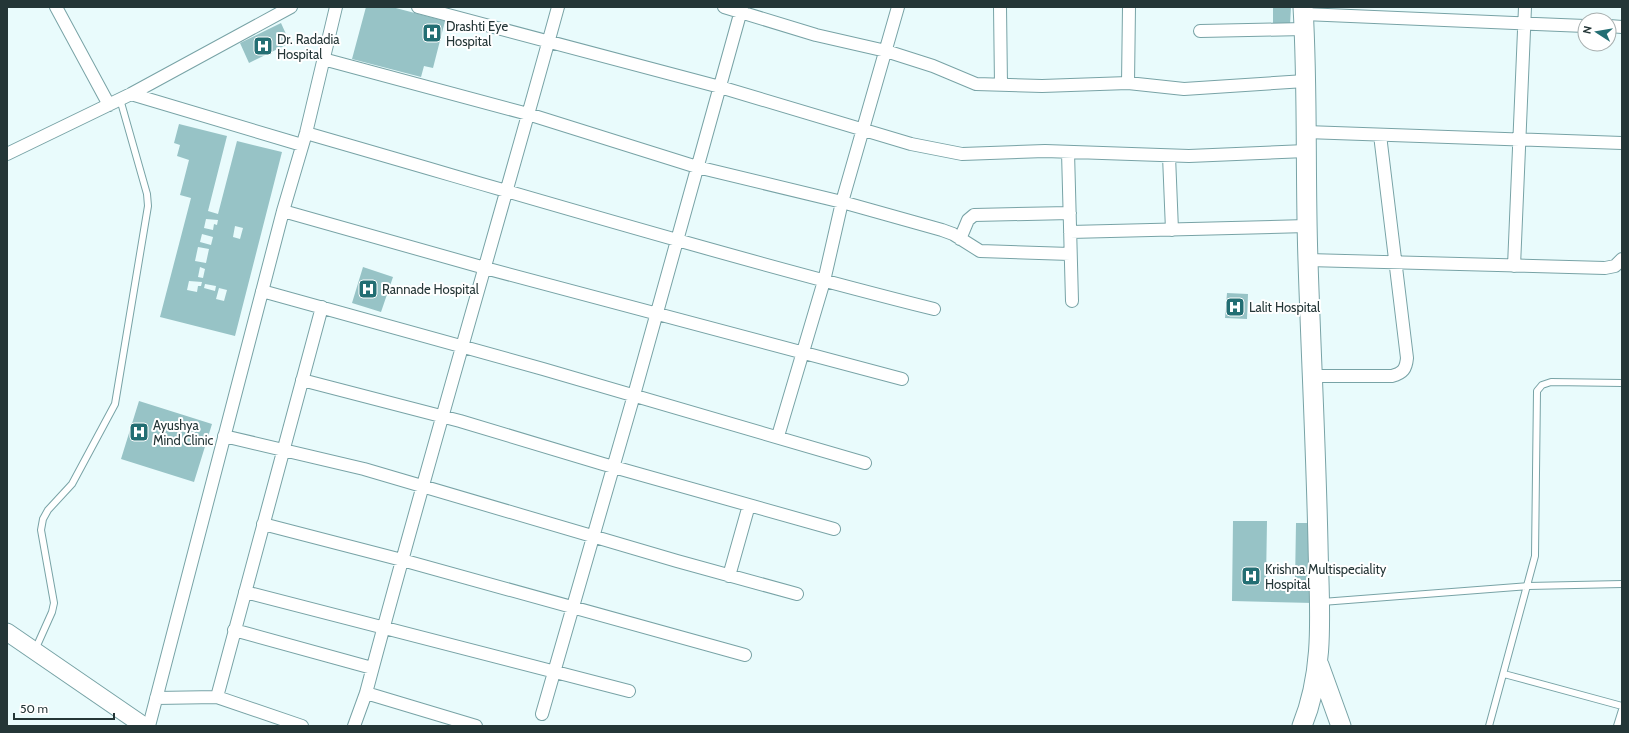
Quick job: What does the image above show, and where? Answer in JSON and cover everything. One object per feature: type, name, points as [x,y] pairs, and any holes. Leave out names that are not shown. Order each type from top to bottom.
[{"type":"main road","points":[[1302,726],[1311,704],[1319,664],[1319,602],[1313,376],[1307,226],[1304,16]]},
{"type":"main road","points":[[7,632],[144,726]]},
{"type":"main road","points":[[1319,664],[1341,726]]},
{"type":"street","points":[[56,7],[120,99],[302,145]]},
{"type":"street","points":[[7,154],[120,99],[291,7]]},
{"type":"street","points":[[149,726],[283,211],[306,133],[336,7]]},
{"type":"street","points":[[418,7],[548,43],[720,87],[863,128],[911,144],[962,154],[1068,152],[1169,156],[1306,151]]},
{"type":"street","points":[[354,726],[366,693],[382,628],[463,347],[558,7]]},
{"type":"street","points":[[724,7],[742,9],[816,35],[886,51],[933,66],[976,84],[1042,86],[1128,83],[1184,89],[1305,81]]},
{"type":"street","points":[[778,436],[824,282],[842,202],[898,7]]},
{"type":"street","points":[[1000,7],[1001,85]]},
{"type":"street","points":[[1128,83],[1129,7]]},
{"type":"street","points":[[1514,266],[1525,7]]},
{"type":"street","points":[[542,714],[594,537],[742,9]]},
{"type":"street","points":[[1200,31],[1304,16],[1419,13],[1525,24],[1577,26]]},
{"type":"street","points":[[323,59],[528,114],[697,167],[842,202],[942,230],[953,234],[980,251],[988,253],[1070,254]]},
{"type":"street","points":[[1306,132],[1622,143]]},
{"type":"street","points":[[306,133],[824,282],[934,309]]},
{"type":"street","points":[[1313,376],[1392,376],[1400,374],[1406,367],[1407,358],[1394,262],[1380,135]]},
{"type":"street","points":[[1068,152],[1072,301]]},
{"type":"street","points":[[1169,156],[1172,230]]},
{"type":"street","points":[[283,211],[485,268],[902,379]]},
{"type":"street","points":[[960,239],[968,220],[974,215],[1070,213]]},
{"type":"street","points":[[1070,232],[1307,226]]},
{"type":"street","points":[[1308,260],[1605,268],[1615,266],[1622,259]]},
{"type":"street","points":[[262,291],[778,436],[865,463]]},
{"type":"street","points":[[217,697],[322,307]]},
{"type":"street","points":[[302,380],[442,416],[613,467],[834,529]]},
{"type":"street","points":[[224,436],[364,470],[422,486],[729,576],[796,594]]},
{"type":"street","points":[[729,576],[749,505]]},
{"type":"street","points":[[263,524],[402,560],[745,655]]},
{"type":"street","points":[[245,592],[629,692]]},
{"type":"street","points":[[234,630],[372,668]]},
{"type":"street","points":[[366,693],[476,726]]},
{"type":"street","points":[[156,698],[217,697],[302,726]]},
{"type":"lane","points":[[35,651],[52,612],[54,603],[41,530],[43,519],[48,510],[72,484],[115,404],[146,214],[147,194],[120,99]]},
{"type":"lane","points":[[1489,726],[1535,556],[1537,391],[1542,385],[1551,382],[1622,383]]},
{"type":"lane","points":[[1319,602],[1528,586],[1622,584]]},
{"type":"lane","points":[[1504,674],[1622,706]]},
{"type":"lane","points":[[1617,726],[1622,710]]},
{"type":"building","points":[[366,7],[392,7],[445,21],[433,68],[424,66],[421,77],[352,59]]},
{"type":"building","points":[[1273,7],[1291,7],[1290,25],[1273,25]]},
{"type":"building","points":[[281,23],[290,43],[249,63],[240,43]]},
{"type":"building","points":[[179,124],[227,136],[208,211],[218,214],[237,141],[282,152],[235,336],[160,317],[191,198],[180,195],[189,160],[177,156],[180,145],[174,143]],"holes":[[[206,219],[218,220],[217,225],[214,224],[213,230],[204,228]],[[235,226],[243,228],[240,239],[233,237]],[[202,234],[213,237],[211,245],[200,242]],[[198,247],[209,249],[206,263],[195,261]],[[200,267],[205,269],[203,278],[198,277]],[[189,281],[202,282],[201,286],[198,286],[197,292],[187,290]],[[205,284],[216,286],[215,291],[204,288]],[[219,288],[227,290],[224,301],[216,299]]]},
{"type":"building","points":[[363,267],[393,277],[381,312],[352,303]]},
{"type":"building","points":[[1227,293],[1248,294],[1247,319],[1225,318]]},
{"type":"building","points":[[139,401],[212,424],[194,482],[121,459]]},
{"type":"building","points":[[1233,521],[1267,521],[1266,582],[1295,582],[1296,523],[1310,523],[1309,586],[1313,587],[1313,603],[1232,601]]},
{"type":"place","name":"Drashti Eye Hospital","points":[[432,33]]},
{"type":"place","name":"Dr. Radadia Hospital","points":[[263,46]]},
{"type":"place","name":"Rannade Hospital","points":[[368,289]]},
{"type":"place","name":"Lalit Hospital","points":[[1235,307]]},
{"type":"place","name":"Ayushya Mind Clinic","points":[[139,432]]},
{"type":"place","name":"Krishna Multispeciality Hospital","points":[[1251,576]]}]
